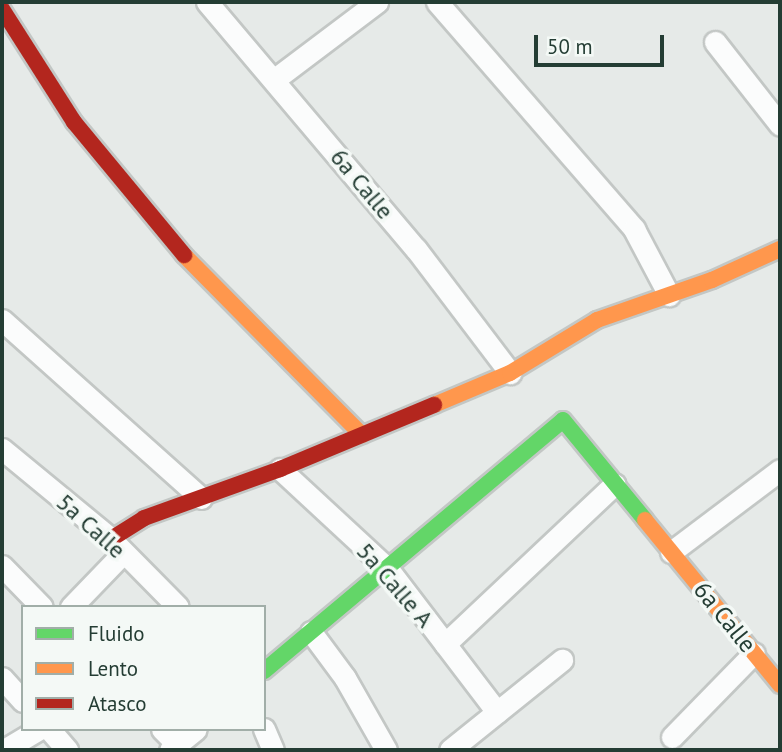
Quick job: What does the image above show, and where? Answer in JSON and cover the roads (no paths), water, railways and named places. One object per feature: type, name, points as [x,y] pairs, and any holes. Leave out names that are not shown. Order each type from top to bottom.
[{"type":"street","name":"6a Calle","points":[[207,2],[275,79],[416,249],[510,373]]},
{"type":"street","points":[[275,79],[377,2]]},
{"type":"street","points":[[437,2],[634,229],[669,296]]},
{"type":"street","points":[[2,9],[74,122],[146,213],[213,287],[362,435]]},
{"type":"street","points":[[715,43],[780,125]]},
{"type":"street","points":[[72,605],[116,547],[144,518],[280,469],[510,373],[597,320],[669,296],[780,249]]},
{"type":"street","points":[[2,320],[201,498]]},
{"type":"street","name":"6a Calle","points":[[387,569],[563,420],[780,685]]},
{"type":"street","name":"5a Calle","points":[[2,449],[116,547],[176,605]]},
{"type":"street","name":"5a Calle A","points":[[280,469],[387,569],[497,712]]},
{"type":"street","points":[[671,552],[780,470]]},
{"type":"street","points":[[445,644],[615,484]]},
{"type":"street","points":[[2,566],[40,605]]},
{"type":"street","points":[[266,669],[387,569]]},
{"type":"street","points":[[311,632],[345,678],[386,750]]},
{"type":"street","points":[[672,737],[754,653]]},
{"type":"street","points":[[450,750],[562,660]]},
{"type":"street","points":[[2,678],[21,699]]},
{"type":"street","points":[[4,750],[36,731]]},
{"type":"street","points":[[51,731],[67,750]]},
{"type":"street","points":[[163,731],[174,748],[194,731]]},
{"type":"street","points":[[265,731],[273,750]]}]
